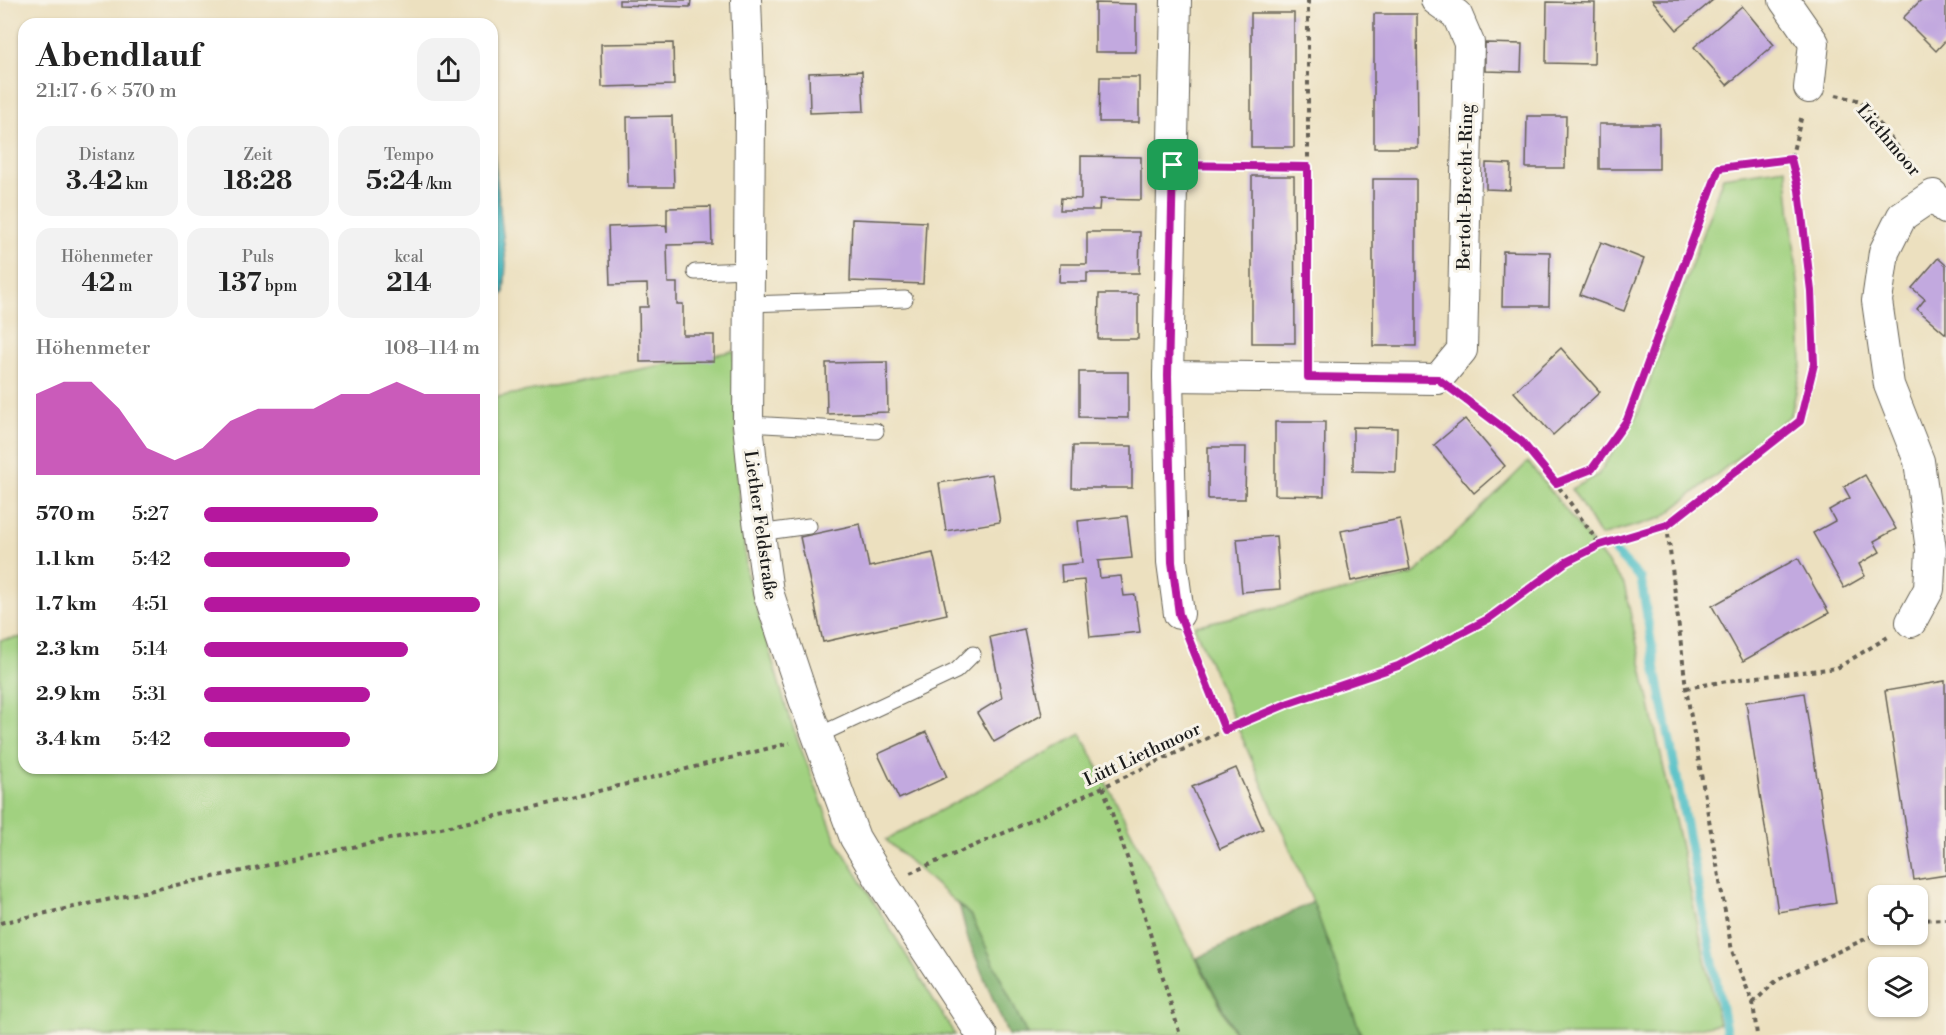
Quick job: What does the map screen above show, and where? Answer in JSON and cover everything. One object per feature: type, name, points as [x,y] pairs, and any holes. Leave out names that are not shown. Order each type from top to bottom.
[{"type":"street","name":"Liether Feldstraße","points":[[746,0],[750,109],[748,424],[759,532],[768,592],[817,736],[855,838],[982,1035]]},
{"type":"street","points":[[1176,0],[1168,376],[1172,562],[1179,614]]},
{"type":"street","name":"Bertolt-Brecht-Ring","points":[[1436,0],[1457,15],[1469,43],[1462,350],[1438,379]]},
{"type":"street","points":[[1784,0],[1814,43],[1809,88]]},
{"type":"street","points":[[1911,622],[1929,589],[1931,550],[1919,461],[1889,386],[1877,301],[1884,252],[1902,216],[1940,202]]},
{"type":"street","points":[[1168,376],[1438,379]]},
{"type":"lane","points":[[695,272],[749,270]]},
{"type":"lane","points":[[749,304],[905,299]]},
{"type":"lane","points":[[748,424],[876,431]]},
{"type":"lane","points":[[759,532],[809,526]]},
{"type":"lane","points":[[817,736],[956,671],[973,654]]},
{"type":"path","points":[[1308,0],[1308,377]]},
{"type":"path","points":[[1556,483],[1592,469],[1627,420],[1719,168],[1791,159],[1809,88]]},
{"type":"path","name":"Liethmoor","points":[[1809,88],[1861,101],[1940,202]]},
{"type":"path","name":"Lütt Liethmoor","points":[[881,881],[924,867],[1289,703],[1398,666],[1488,619],[1566,562],[1600,545],[1667,525],[1800,421],[1814,364],[1812,301],[1799,190],[1791,159]]},
{"type":"path","points":[[1173,165],[1308,167]]},
{"type":"path","points":[[1438,379],[1522,442],[1556,483],[1600,545]]},
{"type":"path","points":[[1667,525],[1686,688],[1732,951],[1753,1003],[1757,1035]]},
{"type":"path","points":[[1179,614],[1225,730]]},
{"type":"path","points":[[1686,688],[1740,679],[1837,668],[1911,622]]},
{"type":"path","points":[[0,923],[515,812],[817,736]]},
{"type":"path","points":[[1103,787],[1131,869],[1180,1035]]},
{"type":"path","points":[[1928,920],[1946,919]]},
{"type":"path","points":[[1753,1003],[1777,980],[1868,938]]},
{"type":"green space","points":[[1786,168],[1799,293],[1802,363],[1791,415],[1662,518],[1600,536],[1572,489],[1598,475],[1638,413],[1723,177]]},
{"type":"green space","points":[[734,351],[737,472],[747,575],[789,717],[836,840],[955,1035],[0,1035],[0,640],[18,638],[18,774],[498,774],[498,397]]},
{"type":"green space","points":[[1528,462],[1624,584],[1719,1024],[1658,1035],[1361,1035],[1313,902],[1194,626],[1413,575]]},
{"type":"green space","points":[[1081,734],[1235,1035],[1027,1035],[972,917],[886,840]]},
{"type":"green space","points":[[1313,902],[1361,1035],[1236,1035],[1197,958]]},
{"type":"green space","points":[[959,904],[972,917],[1027,1035],[1008,1035],[968,939]]},
{"type":"water","points":[[498,192],[506,263],[504,293],[498,298]]},
{"type":"building","points":[[619,0],[691,0],[690,7],[619,5]]},
{"type":"building","points":[[1652,0],[1713,0],[1677,30]]},
{"type":"building","points":[[1921,0],[1946,0],[1946,40],[1936,51],[1903,18]]},
{"type":"building","points":[[1547,2],[1595,3],[1594,64],[1546,63]]},
{"type":"building","points":[[1095,3],[1136,4],[1136,52],[1095,52]]},
{"type":"building","points":[[1742,6],[1774,45],[1727,85],[1694,47]]},
{"type":"building","points":[[1251,13],[1294,13],[1294,147],[1251,147]]},
{"type":"building","points":[[1374,14],[1417,14],[1418,148],[1374,148]]},
{"type":"building","points":[[673,43],[674,85],[602,87],[601,44]]},
{"type":"building","points":[[1485,43],[1522,44],[1521,72],[1485,71]]},
{"type":"building","points":[[862,71],[864,111],[810,113],[809,73]]},
{"type":"building","points":[[1100,77],[1139,77],[1139,122],[1099,122]]},
{"type":"building","points":[[672,116],[674,187],[628,187],[627,117]]},
{"type":"building","points":[[1527,116],[1566,116],[1565,168],[1526,168]]},
{"type":"building","points":[[1599,124],[1659,124],[1659,169],[1599,169]]},
{"type":"building","points":[[1081,156],[1141,157],[1141,200],[1100,199],[1099,210],[1060,210],[1061,198],[1081,199]]},
{"type":"building","points":[[1486,163],[1511,164],[1510,190],[1486,189]]},
{"type":"building","points":[[1252,176],[1294,176],[1295,343],[1252,343]]},
{"type":"building","points":[[1373,179],[1416,179],[1416,346],[1373,346]]},
{"type":"building","points":[[711,207],[712,244],[667,245],[668,283],[677,283],[677,304],[683,304],[683,335],[714,335],[714,361],[640,362],[639,307],[648,307],[647,284],[610,285],[608,227],[666,225],[667,233],[667,208]]},
{"type":"building","points":[[852,219],[926,222],[923,284],[850,281]]},
{"type":"building","points":[[1087,232],[1140,232],[1139,273],[1087,273],[1087,282],[1059,282],[1060,264],[1087,264]]},
{"type":"building","points":[[1601,242],[1644,259],[1624,311],[1580,295]]},
{"type":"building","points":[[1503,251],[1550,252],[1549,306],[1502,306]]},
{"type":"building","points":[[1938,258],[1946,265],[1946,334],[1917,309],[1925,299],[1912,288]]},
{"type":"building","points":[[1099,294],[1138,294],[1138,339],[1098,339]]},
{"type":"building","points":[[1561,348],[1600,392],[1553,435],[1514,392]]},
{"type":"building","points":[[887,362],[888,412],[827,414],[826,363]]},
{"type":"building","points":[[1079,372],[1128,372],[1128,418],[1079,417]]},
{"type":"building","points":[[1465,419],[1505,466],[1474,493],[1434,445]]},
{"type":"building","points":[[1275,422],[1325,422],[1324,496],[1275,495]]},
{"type":"building","points":[[1353,427],[1397,428],[1396,472],[1353,471]]},
{"type":"building","points":[[1073,446],[1132,446],[1132,488],[1072,488]]},
{"type":"building","points":[[1208,447],[1246,447],[1245,499],[1208,499]]},
{"type":"building","points":[[992,474],[1000,522],[946,531],[939,483]]},
{"type":"building","points":[[1865,475],[1896,529],[1874,541],[1880,552],[1859,564],[1865,576],[1844,588],[1813,533],[1835,521],[1829,510],[1850,498],[1844,487]]},
{"type":"building","points":[[1127,516],[1132,558],[1098,561],[1100,578],[1121,576],[1124,596],[1135,595],[1140,632],[1090,637],[1084,580],[1062,582],[1061,565],[1082,563],[1078,521]]},
{"type":"building","points":[[1400,519],[1410,569],[1351,581],[1341,531]]},
{"type":"building","points":[[860,524],[869,567],[933,553],[947,614],[823,642],[800,537]]},
{"type":"building","points":[[1276,536],[1280,589],[1242,592],[1237,539]]},
{"type":"building","points":[[1798,558],[1829,613],[1743,661],[1712,606]]},
{"type":"building","points":[[1024,629],[1042,715],[994,742],[977,713],[1002,698],[990,637]]},
{"type":"building","points":[[1945,681],[1946,875],[1914,880],[1885,691]]},
{"type":"building","points":[[1804,693],[1836,903],[1778,912],[1746,702]]},
{"type":"building","points":[[926,732],[947,777],[899,799],[878,754]]},
{"type":"building","points":[[1236,768],[1263,829],[1220,849],[1192,787]]},
{"type":"waterway","points":[[1615,552],[1641,579],[1655,665],[1727,1035]]},
{"type":"route","points":[[1791,159],[1799,190],[1811,291],[1814,364],[1800,421],[1667,525],[1600,545],[1566,562],[1488,619],[1398,666],[1289,703],[1225,730],[1179,614],[1172,562],[1168,376],[1173,165],[1308,167],[1308,377],[1438,379],[1522,442],[1556,483],[1592,469],[1627,420],[1719,168],[1791,159]]}]
